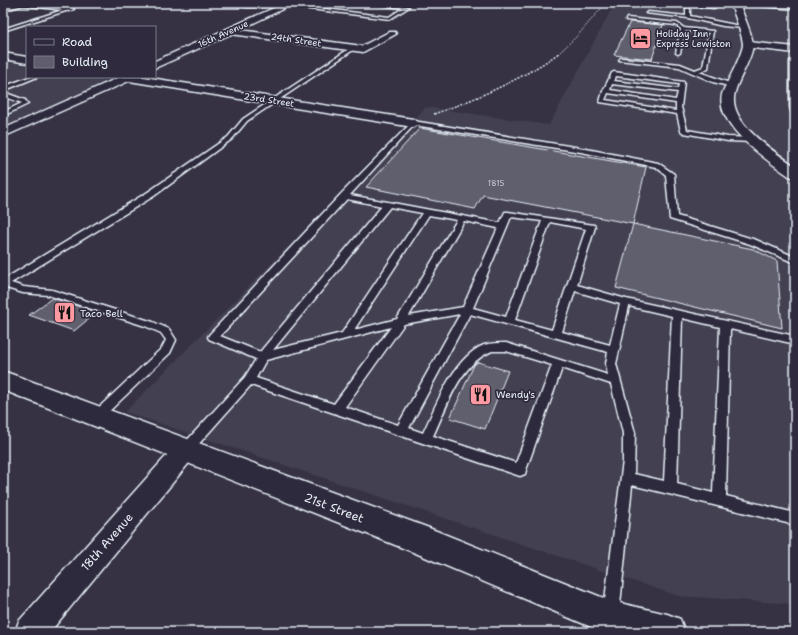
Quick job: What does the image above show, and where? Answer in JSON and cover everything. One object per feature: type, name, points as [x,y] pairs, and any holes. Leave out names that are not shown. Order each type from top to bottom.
[{"type":"street","points":[[3,9],[22,3],[70,9]]},
{"type":"street","points":[[736,3],[748,45],[728,93],[729,107],[739,126],[753,140],[795,172]]},
{"type":"street","name":"16th Avenue","points":[[156,65],[289,4]]},
{"type":"street","name":"24th Street","points":[[230,31],[359,48]]},
{"type":"street","points":[[359,48],[392,34]]},
{"type":"street","points":[[748,45],[795,50]]},
{"type":"street","points":[[5,57],[26,60]]},
{"type":"street","points":[[3,133],[125,78]]},
{"type":"street","name":"23rd Street","points":[[133,78],[413,123]]},
{"type":"street","name":"21st Street","points":[[3,380],[185,451],[429,543],[611,618],[667,632]]},
{"type":"street","name":"18th Avenue","points":[[30,632],[185,451]]},
{"type":"lane","points":[[221,3],[247,6],[289,4],[308,8],[390,18],[407,7],[368,3],[363,6]]},
{"type":"lane","points":[[308,8],[319,3]]},
{"type":"lane","points":[[668,3],[714,7],[712,3]]},
{"type":"lane","points":[[736,3],[795,8]]},
{"type":"lane","points":[[688,17],[690,6]]},
{"type":"lane","points":[[3,30],[70,9]]},
{"type":"lane","points":[[350,13],[356,10]]},
{"type":"lane","points":[[648,13],[688,17],[715,24],[743,27]]},
{"type":"lane","points":[[713,16],[715,24]]},
{"type":"lane","points":[[627,19],[677,24],[683,29],[711,32],[707,63],[705,68],[695,72]]},
{"type":"lane","points":[[678,53],[683,29]]},
{"type":"lane","points":[[3,284],[151,194],[230,138],[246,120],[359,48]]},
{"type":"lane","points":[[621,59],[671,64],[695,72],[715,82],[732,85]]},
{"type":"lane","points":[[795,60],[792,61],[793,108],[795,114]]},
{"type":"lane","points":[[680,113],[602,101],[614,74],[682,83],[679,102],[684,132],[728,139],[753,140]]},
{"type":"lane","points":[[3,89],[32,78]]},
{"type":"lane","points":[[3,82],[15,85]]},
{"type":"lane","points":[[606,92],[679,102]]},
{"type":"lane","points":[[3,94],[23,101],[25,104],[3,114]]},
{"type":"lane","points":[[614,350],[467,310],[401,321],[262,357],[213,337],[413,123],[573,149],[658,165],[670,174],[673,217],[754,242],[795,260]]},
{"type":"lane","points":[[344,196],[502,226]]},
{"type":"lane","points":[[185,451],[249,380],[262,357],[388,204]]},
{"type":"lane","points":[[345,336],[426,212]]},
{"type":"lane","points":[[402,429],[467,310],[508,214],[591,227],[556,334]]},
{"type":"lane","points":[[337,409],[401,321],[462,218]]},
{"type":"lane","points":[[509,322],[547,219]]},
{"type":"lane","points":[[3,284],[23,290],[49,292],[149,324],[165,331],[171,340],[170,345],[97,416]]},
{"type":"lane","points":[[572,287],[625,302],[795,340]]},
{"type":"lane","points":[[611,618],[629,461],[629,433],[610,364],[625,302]]},
{"type":"lane","points":[[670,488],[677,314]]},
{"type":"lane","points":[[719,500],[725,325]]},
{"type":"lane","points":[[426,438],[460,371],[476,354],[488,347],[506,347],[615,380]]},
{"type":"lane","points":[[249,380],[402,429],[520,470],[558,363]]},
{"type":"lane","points":[[626,478],[795,519]]},
{"type":"path","points":[[413,123],[454,107],[522,76],[559,52],[606,3]]},
{"type":"shaded area","points":[[618,3],[795,3],[795,604],[678,596],[125,412],[426,107],[549,125],[611,10]]},
{"type":"shaded area","points":[[3,61],[26,66],[26,78],[91,78],[107,81],[107,83],[3,127]]},
{"type":"building","name":"Holiday Inn Express Lewiston","points":[[630,22],[663,25],[652,59],[614,55]]},
{"type":"building","points":[[420,128],[646,167],[633,224],[483,195],[475,209],[366,187]]},
{"type":"building","points":[[633,224],[753,249],[777,261],[782,328],[616,288]]},
{"type":"building","name":"Taco Bell","points":[[52,298],[97,312],[74,331],[29,315]]},
{"type":"building","name":"Wendy's","points":[[478,362],[508,371],[485,429],[450,418],[474,365]]},
{"type":"place","name":"Holiday Inn Express Lewiston","points":[[640,39]]},
{"type":"place","name":"Taco Bell","points":[[65,313]]},
{"type":"place","name":"Wendy's","points":[[480,394]]}]
